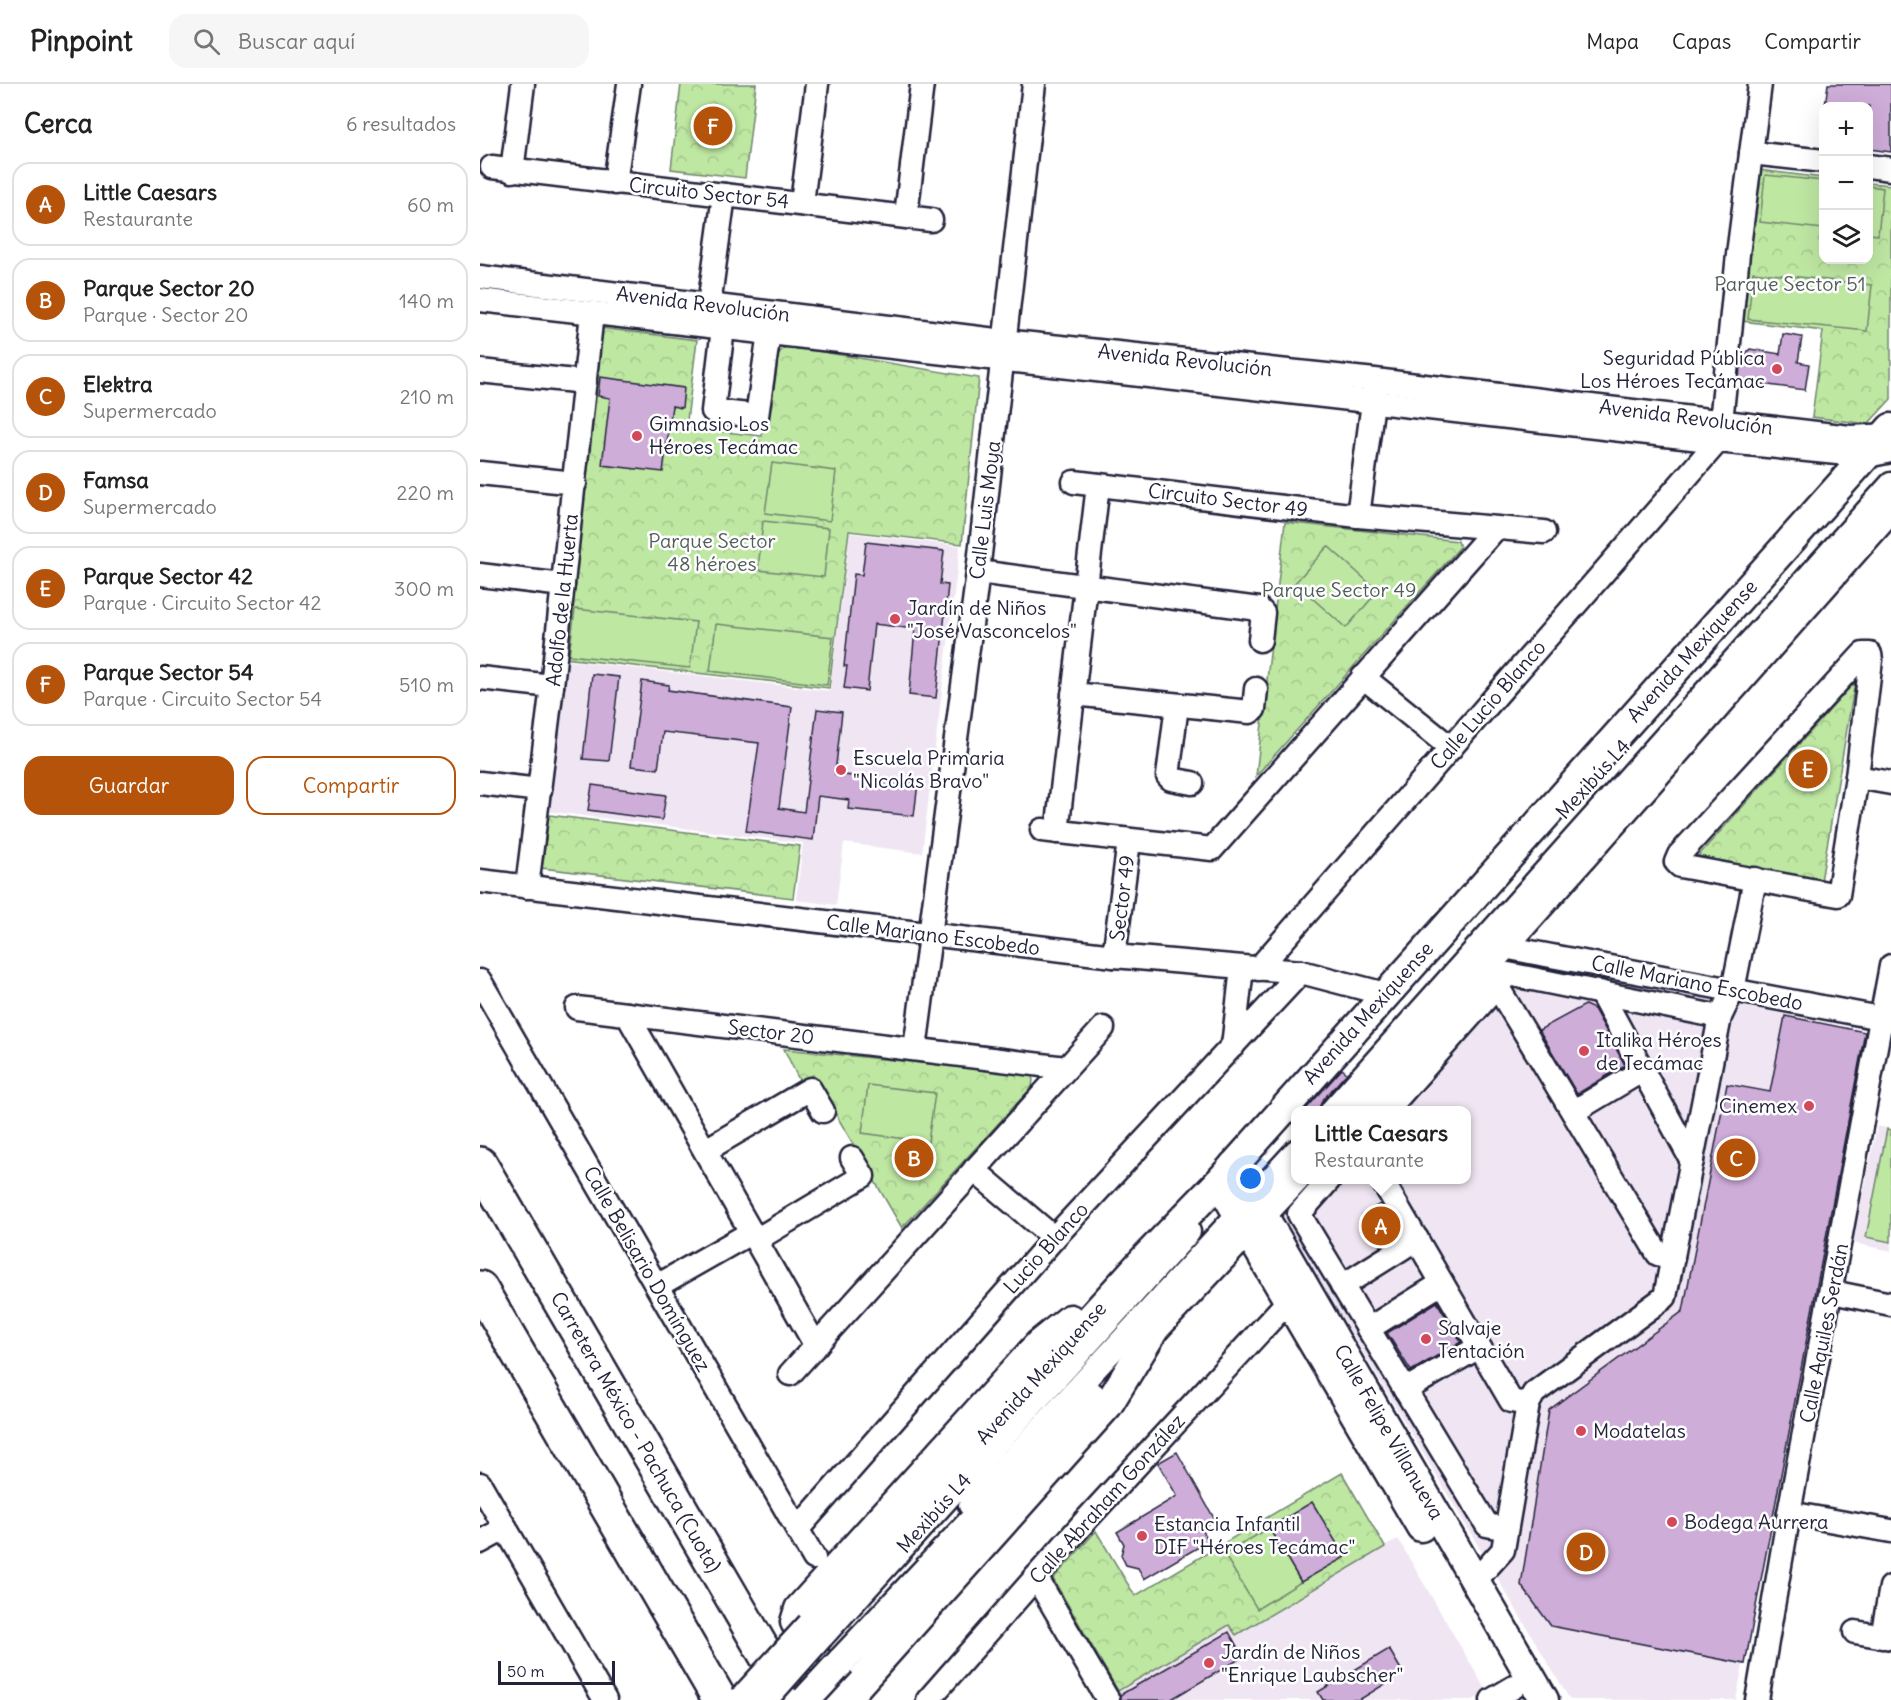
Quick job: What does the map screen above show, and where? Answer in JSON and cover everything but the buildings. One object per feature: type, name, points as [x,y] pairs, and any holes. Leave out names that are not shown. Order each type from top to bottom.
[{"type":"highway","name":"Carretera México - Pachuca (Cuota)","points":[[480,1164],[792,1700]]},
{"type":"highway","points":[[480,1288],[720,1700]]},
{"type":"main road","name":"Avenida Mexiquense","points":[[1304,1106],[1385,994],[1886,444]]},
{"type":"main road","points":[[1362,1106],[1468,1003],[1504,947],[1891,508]]},
{"type":"main road","name":"Avenida Mexiquense","points":[[743,1700],[827,1644],[1155,1328],[1240,1195],[1291,1124]]},
{"type":"main road","name":"Avenida Mexiquense","points":[[806,1700],[827,1644],[1148,1255],[1240,1195],[1291,1180]]},
{"type":"main road","name":"Calle Felipe Villanueva","points":[[1240,1195],[1290,1299],[1509,1696]]},
{"type":"main road","name":"Calle Felipe Villanueva","points":[[1240,1195],[1475,1581],[1544,1700]]},
{"type":"main road","points":[[1148,1255],[1040,1344],[799,1609],[795,1622],[837,1693],[842,1697],[848,1696],[1108,1405],[1155,1328]]},
{"type":"street","name":"Circuito Sector 54","points":[[523,84],[502,169],[906,215],[931,220]]},
{"type":"street","points":[[615,183],[629,84]]},
{"type":"street","points":[[802,203],[817,84]]},
{"type":"street","points":[[906,215],[922,84]]},
{"type":"street","name":"Calle Luis Moya","points":[[931,935],[978,572],[1034,84]]},
{"type":"street","points":[[1719,432],[1760,84]]},
{"type":"street","points":[[1751,153],[1819,160]]},
{"type":"street","points":[[1873,167],[1891,169]]},
{"type":"street","points":[[709,304],[724,195]]},
{"type":"street","name":"Avenida Revolución","points":[[480,277],[709,304],[1003,351]]},
{"type":"street","name":"Avenida Revolución","points":[[480,300],[769,333],[1003,351],[1374,391],[1719,432],[1850,437],[1886,444]]},
{"type":"street","name":"Adolfo de la Huerta","points":[[527,886],[552,686],[592,313]]},
{"type":"street","points":[[723,327],[713,411],[757,416],[769,333]]},
{"type":"street","points":[[480,371],[585,382]]},
{"type":"street","points":[[1358,516],[1374,391]]},
{"type":"street","name":"Calle Lucio Blanco","points":[[1250,969],[1451,748],[1719,432]]},
{"type":"street","name":"Mexibús L4","points":[[1300,1106],[1886,444]]},
{"type":"street","points":[[480,473],[575,483]]},
{"type":"street","name":"Circuito Sector 49","points":[[1074,482],[1358,516],[1544,532]]},
{"type":"street","name":"Mexibús L4","points":[[1336,1106],[1891,484]]},
{"type":"street","points":[[1098,485],[1073,694],[1252,711],[1257,689]]},
{"type":"street","points":[[1451,748],[1363,676],[1495,529]]},
{"type":"street","points":[[978,572],[1259,609],[1263,613],[1260,640]]},
{"type":"street","points":[[480,575],[563,585]]},
{"type":"street","points":[[1863,654],[1870,654],[1857,777],[1838,896],[1755,879],[1680,866],[1676,862],[1679,855],[1863,654]]},
{"type":"street","name":"Sector 49","points":[[1073,694],[1050,831],[1212,849],[1363,676]]},
{"type":"street","points":[[480,678],[552,686]]},
{"type":"street","points":[[1177,705],[1168,776],[1171,779],[1192,783]]},
{"type":"street","points":[[1857,777],[1891,783]]},
{"type":"street","points":[[480,783],[540,790]]},
{"type":"street","name":"Sector 49","points":[[1114,956],[1130,841]]},
{"type":"street","points":[[1475,1581],[1503,1550],[1528,1404],[1534,1393],[1665,1297],[1720,1017],[1733,990],[1755,879]]},
{"type":"street","name":"Calle Mariano Escobedo","points":[[480,881],[1114,956],[1301,972],[1385,994]]},
{"type":"street","points":[[915,1049],[931,935]]},
{"type":"street","name":"Calle Mariano Escobedo","points":[[1504,947],[1886,1019]]},
{"type":"street","name":"Calle Aquiles Serdán","points":[[1757,1700],[1789,1513],[1886,1019],[1891,966]]},
{"type":"street","points":[[1233,1046],[1250,969]]},
{"type":"street","name":"Lucio Blanco","points":[[797,1530],[1054,1238],[1301,972]]},
{"type":"street","points":[[1390,1106],[1468,1003],[1497,986],[1508,974],[1720,1017]]},
{"type":"street","name":"Calle Belisario Domínguez","points":[[480,981],[814,1558]]},
{"type":"street","points":[[1497,986],[1658,1254],[1673,1258]]},
{"type":"street","points":[[1600,992],[1692,1161]]},
{"type":"street","name":"Sector 20","points":[[577,1008],[1066,1068]]},
{"type":"street","points":[[627,1014],[816,1346]]},
{"type":"street","points":[[790,1374],[1103,1028]]},
{"type":"street","points":[[1573,1112],[1642,1070]]},
{"type":"street","points":[[706,1150],[810,1089],[823,1111]]},
{"type":"street","name":"Mexibús L4","points":[[766,1700],[827,1644],[1240,1195],[1291,1118]]},
{"type":"street","name":"Mexibús L4","points":[[1240,1195],[1291,1155]]},
{"type":"street","points":[[657,1286],[863,1176],[852,1158]]},
{"type":"street","points":[[974,1170],[1054,1238]]},
{"type":"street","points":[[1325,1184],[1299,1214],[1487,1525],[1506,1530]]},
{"type":"street","points":[[1385,1184],[1511,1401],[1528,1404]]},
{"type":"street","points":[[1342,1286],[1417,1239]]},
{"type":"street","points":[[1368,1329],[1443,1283]]},
{"type":"street","points":[[1832,1292],[1891,1304]]},
{"type":"street","name":"Calle Abraham González","points":[[927,1700],[1290,1299]]},
{"type":"street","points":[[1405,1390],[1479,1347]]},
{"type":"street","points":[[480,1484],[605,1700]]},
{"type":"street","points":[[1789,1513],[1891,1531]]},
{"type":"street","points":[[480,1542],[506,1528]]},
{"type":"street","points":[[1036,1577],[1100,1697]]},
{"type":"street","points":[[1855,1632],[1887,1637],[1891,1587]]},
{"type":"street","name":"Mexibús L4","points":[[792,1700],[827,1644]]},
{"type":"shaded area","points":[[850,533],[960,546],[922,853],[844,843],[836,905],[796,900],[803,843],[545,811],[564,660],[830,691]]},
{"type":"shaded area","points":[[1500,954],[1869,1032],[1736,1700],[1570,1700],[1276,1207],[1296,1184],[1471,1184],[1471,1106],[1365,1106]]},
{"type":"shaded area","points":[[1877,1126],[1891,1129],[1891,1251],[1853,1243]]},
{"type":"shaded area","points":[[1398,1539],[1487,1692],[1473,1700],[1116,1700],[1113,1695],[1229,1625],[1236,1635]]},
{"type":"green space","points":[[681,84],[756,84],[745,178],[671,169]]},
{"type":"green space","name":"Parque Sector 51","points":[[1759,170],[1819,178],[1819,264],[1873,264],[1873,183],[1891,185],[1891,399],[1868,424],[1812,417],[1823,331],[1742,321]]},
{"type":"green space","points":[[1765,175],[1819,181],[1819,229],[1760,222]]},
{"type":"green space","points":[[1873,187],[1883,188],[1878,235],[1873,234]]},
{"type":"green space","points":[[1753,272],[1872,285],[1867,331],[1748,319]]},
{"type":"green space","name":"Parque Sector 48 héroes","points":[[600,328],[697,340],[686,428],[762,436],[772,359],[787,346],[979,378],[962,544],[849,531],[829,688],[564,658]]},
{"type":"green space","points":[[772,463],[836,471],[830,521],[765,513]]},
{"type":"green space","points":[[763,521],[829,528],[824,577],[758,570]]},
{"type":"green space","name":"Parque Sector 49","points":[[1285,522],[1458,541],[1460,547],[1256,776]]},
{"type":"green space","points":[[1328,546],[1378,591],[1346,628],[1295,583]]},
{"type":"green space","points":[[575,609],[696,622],[690,668],[569,655]]},
{"type":"green space","points":[[716,624],[833,637],[827,685],[710,671]]},
{"type":"green space","points":[[1855,682],[1821,881],[1698,856]]},
{"type":"green space","points":[[549,815],[800,846],[793,898],[542,868]]},
{"type":"green space","points":[[784,1049],[1031,1074],[1033,1080],[1032,1087],[902,1228],[813,1075],[800,1082]]},
{"type":"green space","points":[[868,1085],[935,1093],[928,1142],[862,1133]]},
{"type":"green space","points":[[1887,1129],[1891,1130],[1891,1242],[1866,1237]]},
{"type":"green space","points":[[1342,1473],[1385,1547],[1236,1635],[1229,1625],[1118,1691],[1053,1579],[1096,1531],[1135,1596]]},
{"type":"green space","points":[[1269,1528],[1301,1582],[1257,1609],[1224,1554]]},
{"type":"place","name":"Parque Sector 54","points":[[713,126]]},
{"type":"place","name":"Seguridad Pública Los Héroes Tecámac","points":[[1777,369]]},
{"type":"place","name":"Gimnasio Los Héroes Tecámac","points":[[637,436]]},
{"type":"place","name":"Jardín de Niños \"José Vasconcelos\"","points":[[895,619]]},
{"type":"place","name":"Parque Sector 42","points":[[1808,769]]},
{"type":"place","name":"Escuela Primaria \"Nicolás Bravo\"","points":[[841,770]]},
{"type":"place","name":"Italika Héroes de Tecámac","points":[[1584,1051]]},
{"type":"place","name":"Cinemex","points":[[1809,1106]]},
{"type":"place","name":"Parque Sector 20","points":[[914,1158]]},
{"type":"place","name":"Elektra","points":[[1736,1158]]},
{"type":"place","name":"Little Caesars","points":[[1381,1226]]},
{"type":"place","name":"Salvaje Tentación","points":[[1426,1339]]},
{"type":"place","name":"Modatelas","points":[[1581,1431]]},
{"type":"place","name":"Bodega Aurrera","points":[[1672,1522]]},
{"type":"place","name":"Estancia Infantil DIF \"Héroes Tecámac\"","points":[[1142,1536]]},
{"type":"place","name":"Famsa","points":[[1586,1552]]},
{"type":"place","name":"Jardín de Niños \"Enrique Laubscher\"","points":[[1209,1663]]}]
